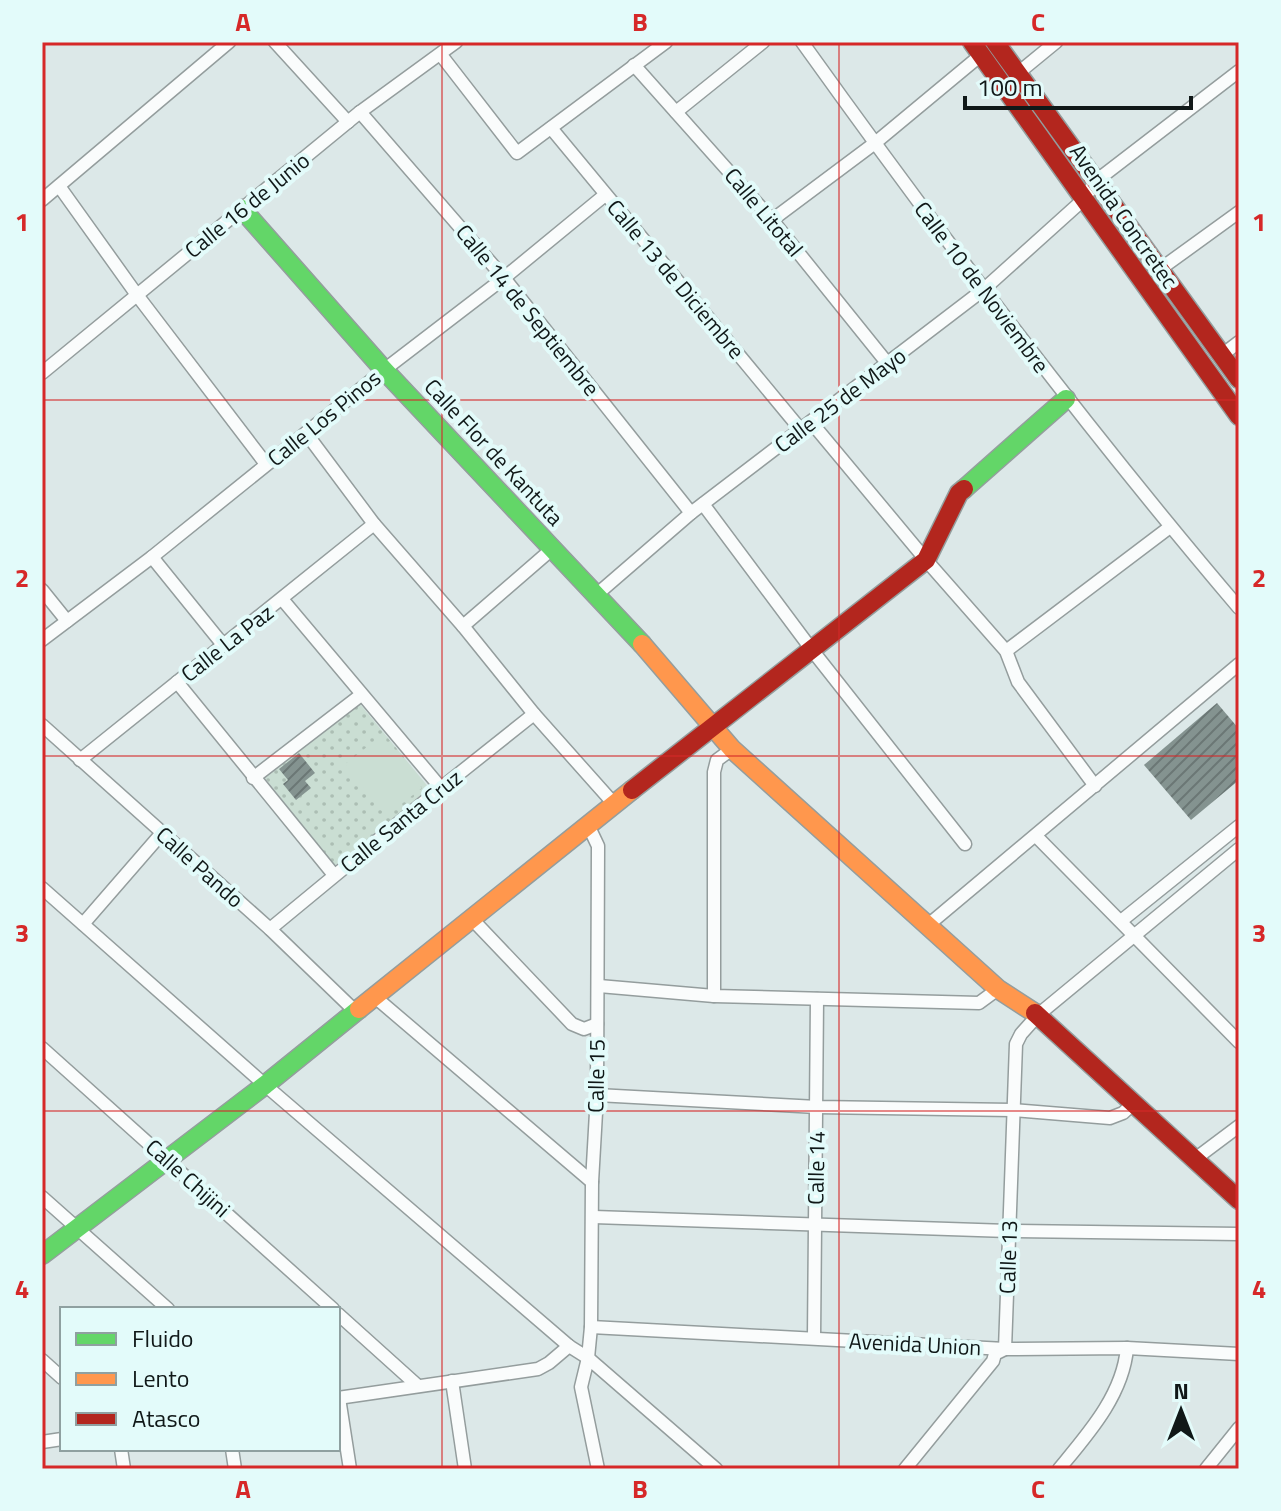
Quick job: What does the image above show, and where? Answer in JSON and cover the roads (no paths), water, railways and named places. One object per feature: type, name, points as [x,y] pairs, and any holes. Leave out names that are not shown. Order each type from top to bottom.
[{"type":"street","points":[[42,200],[229,42]]},
{"type":"street","points":[[275,42],[348,122]]},
{"type":"street","name":"Calle 16 de Junio","points":[[42,373],[360,112],[456,42]]},
{"type":"street","points":[[441,55],[517,153],[666,42]]},
{"type":"street","points":[[676,112],[763,42]]},
{"type":"street","name":"Calle 10 de Noviembre","points":[[802,42],[1066,399],[1239,608]]},
{"type":"street","points":[[1017,74],[1056,42]]},
{"type":"street","points":[[772,220],[875,143],[983,46]]},
{"type":"street","name":"Avenida Concretec","points":[[983,46],[1017,74],[1239,379]]},
{"type":"street","name":"Avenida Concretec","points":[[983,46],[1083,200],[1239,416]]},
{"type":"street","name":"Calle Litotal","points":[[634,65],[772,220],[888,364]]},
{"type":"street","name":"Calle 25 de Mayo","points":[[595,596],[691,513],[983,290],[1083,200],[1096,181],[1239,71]]},
{"type":"street","name":"Calle 14 de Septiembre","points":[[360,112],[504,278],[691,513]]},
{"type":"street","name":"Calle 13 de Diciembre","points":[[551,128],[605,195],[1006,651],[1018,682],[1095,786]]},
{"type":"street","points":[[59,186],[137,295],[266,464]]},
{"type":"street","name":"Calle Los Pinos","points":[[42,640],[152,557],[605,195]]},
{"type":"street","name":"Calle Flor de Kantuta","points":[[242,209],[384,370],[665,669],[732,749],[998,989],[1038,1015],[1239,1200]]},
{"type":"street","points":[[1159,270],[1239,212]]},
{"type":"street","points":[[1222,355],[1239,342]]},
{"type":"street","points":[[42,1255],[265,1085],[713,725],[926,560],[959,493],[1066,399]]},
{"type":"street","points":[[306,433],[374,524],[615,805]]},
{"type":"street","points":[[703,504],[812,650],[965,844]]},
{"type":"street","name":"Calle La Paz","points":[[80,760],[374,524]]},
{"type":"street","points":[[1006,651],[1170,527]]},
{"type":"street","points":[[463,626],[552,549]]},
{"type":"street","points":[[152,557],[224,646]]},
{"type":"street","points":[[42,590],[67,621]]},
{"type":"street","points":[[282,599],[441,788]]},
{"type":"street","points":[[927,926],[1239,664]]},
{"type":"street","points":[[177,682],[334,875]]},
{"type":"street","points":[[253,778],[361,695]]},
{"type":"street","name":"Calle Santa Cruz","points":[[270,929],[534,714]]},
{"type":"street","name":"Calle Pando","points":[[42,725],[270,929],[356,1012]]},
{"type":"street","points":[[714,996],[714,772],[717,760],[732,749]]},
{"type":"street","points":[[1121,921],[1239,826]]},
{"type":"street","name":"Calle 15","points":[[588,1358],[599,986],[598,846],[589,827]]},
{"type":"street","points":[[83,924],[162,833]]},
{"type":"street","points":[[1036,836],[1239,1041]]},
{"type":"street","name":"Calle 13","points":[[1005,1349],[1016,1044],[1038,1015],[1239,849]]},
{"type":"street","points":[[42,888],[265,1085],[716,1469]]},
{"type":"street","points":[[472,919],[572,1024],[584,1029],[597,1024]]},
{"type":"street","points":[[599,986],[714,996],[979,1003],[998,989]]},
{"type":"street","points":[[375,997],[592,1182]]},
{"type":"street","name":"Calle 14","points":[[814,1338],[817,999]]},
{"type":"street","name":"Calle Chijini","points":[[42,1048],[331,1307]]},
{"type":"street","points":[[597,1095],[817,1107],[1012,1110],[1110,1118],[1123,1113],[1135,1102]]},
{"type":"street","points":[[1195,1159],[1239,1126]]},
{"type":"street","points":[[42,1197],[166,1307]]},
{"type":"street","points":[[594,1217],[1008,1231],[1239,1234]]},
{"type":"street","points":[[340,1316],[418,1386]]},
{"type":"street","name":"Avenida Union","points":[[591,1327],[1005,1349],[1127,1348],[1239,1354]]},
{"type":"street","points":[[340,1398],[538,1369],[569,1346]]},
{"type":"street","points":[[1062,1468],[1110,1401],[1126,1366],[1127,1348]]},
{"type":"street","points":[[905,1469],[993,1361],[995,1354],[1005,1349]]},
{"type":"street","points":[[588,1358],[581,1387],[598,1469]]},
{"type":"street","points":[[42,1360],[60,1376]]},
{"type":"street","points":[[452,1381],[465,1469]]},
{"type":"street","points":[[340,1404],[350,1469]]},
{"type":"street","points":[[1206,1469],[1239,1428]]}]
